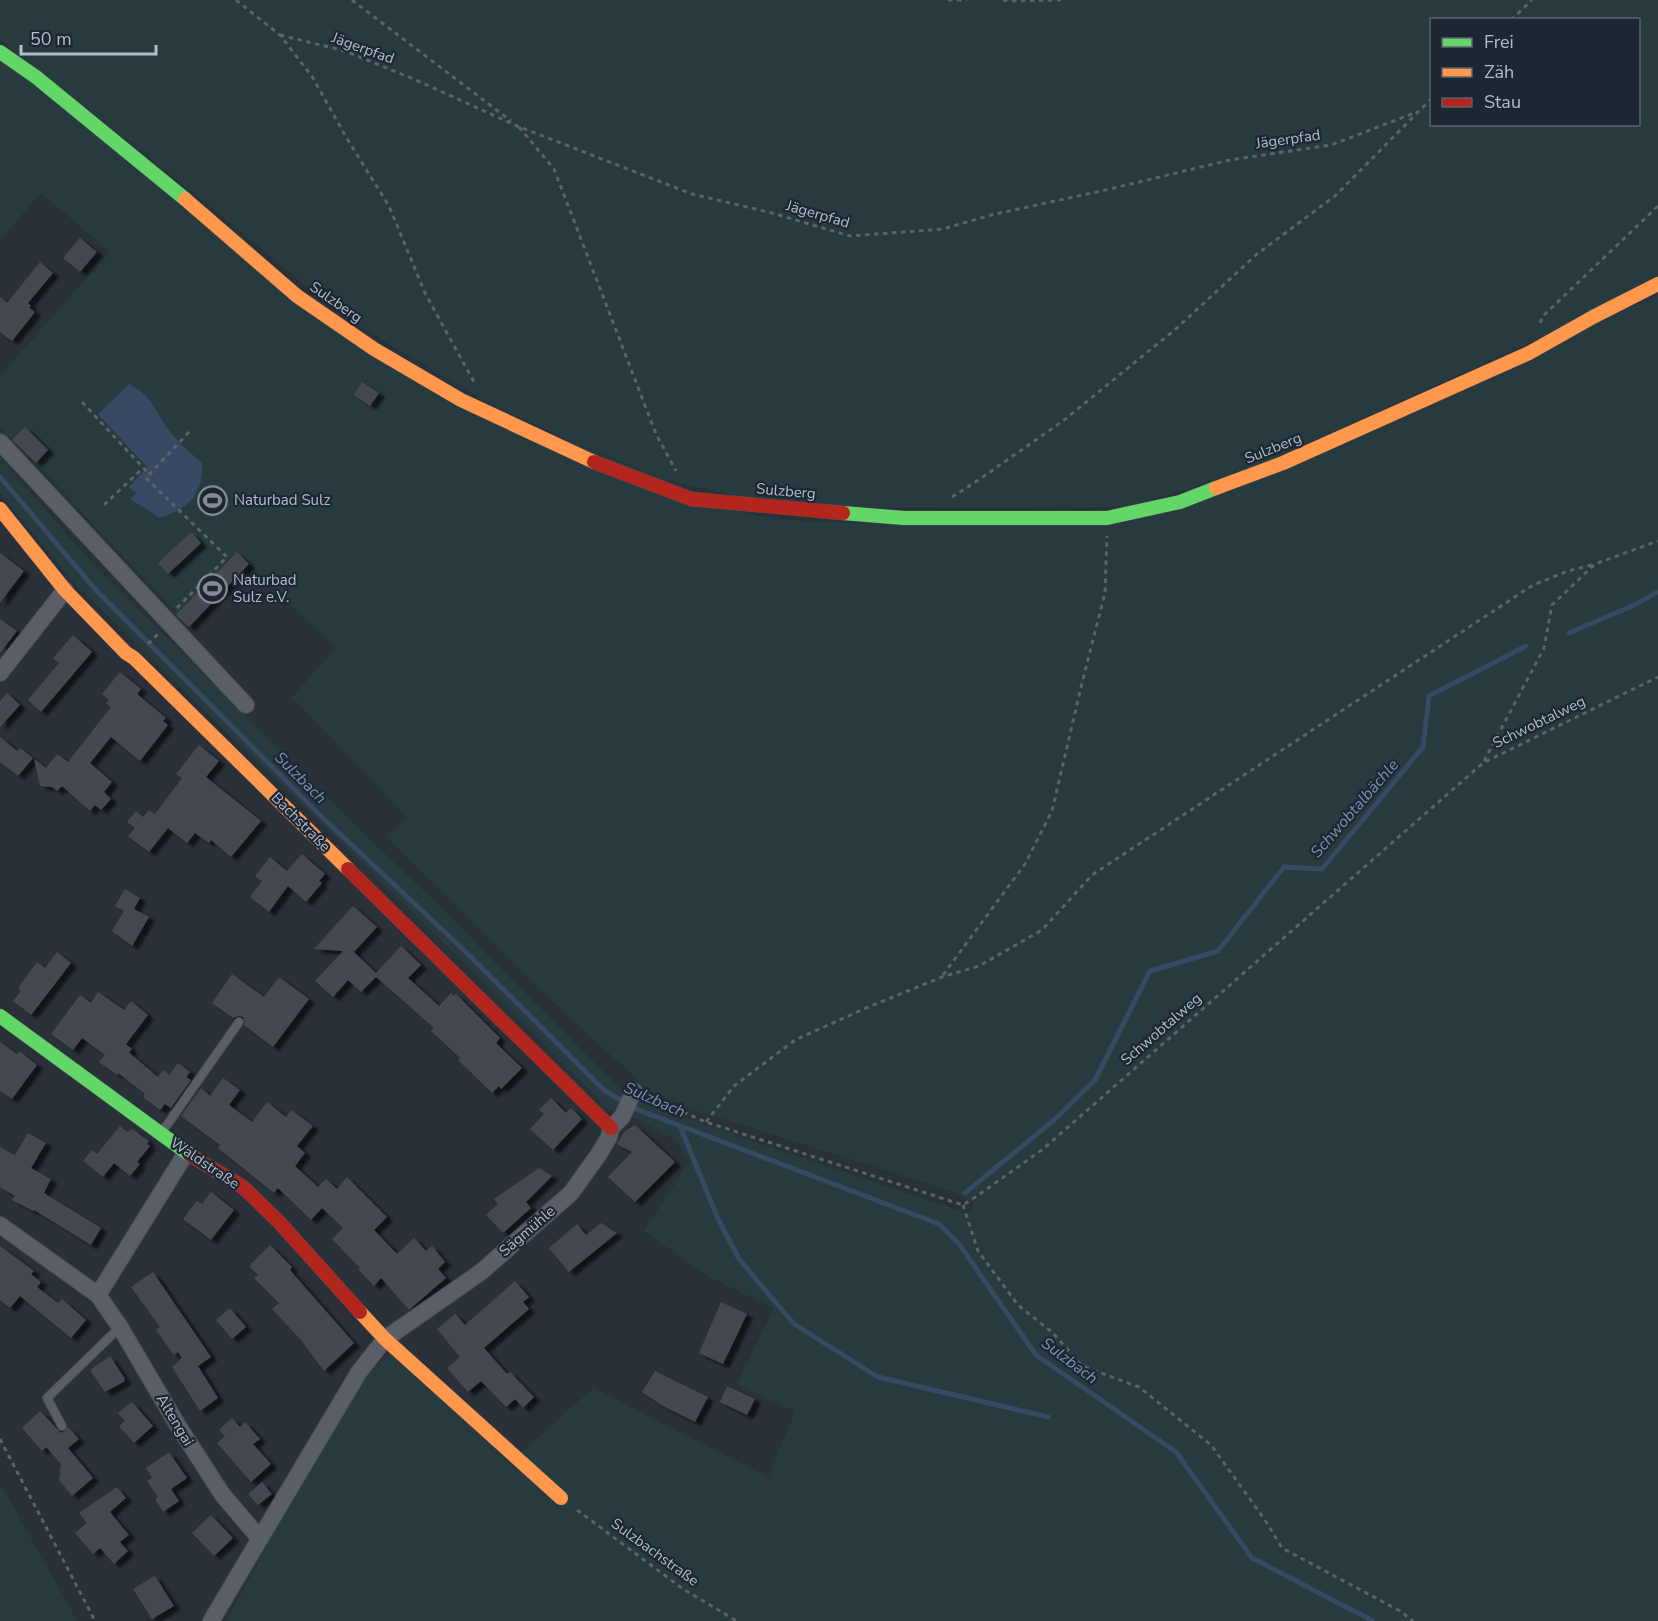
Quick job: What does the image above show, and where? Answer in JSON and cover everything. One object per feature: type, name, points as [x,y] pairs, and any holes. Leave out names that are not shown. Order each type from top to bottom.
[{"type":"street","name":"Sulzberg","points":[[0,52],[36,77],[160,178],[297,296],[374,349],[461,400],[600,465],[691,499],[904,518],[1107,518],[1143,511],[1180,502],[1283,463],[1386,418],[1529,353],[1658,284]]},
{"type":"street","points":[[0,442],[246,705]]},
{"type":"street","name":"Bachstraße","points":[[0,508],[65,590],[126,653],[134,658],[616,1122]]},
{"type":"street","points":[[0,673],[65,590]]},
{"type":"street","name":"Waldstraße","points":[[0,1016],[161,1132],[186,1153],[243,1187],[279,1222],[385,1339],[561,1498]]},
{"type":"street","name":"Sägmühle","points":[[385,1339],[481,1272],[571,1193],[599,1154],[632,1096]]},
{"type":"street","points":[[98,1295],[186,1153]]},
{"type":"street","name":"Altengai","points":[[0,1225],[98,1295],[120,1326],[177,1424],[222,1494],[260,1539]]},
{"type":"street","points":[[210,1621],[359,1372],[385,1339]]},
{"type":"lane","points":[[161,1132],[239,1022]]},
{"type":"lane","points":[[62,1426],[47,1398],[120,1326]]},
{"type":"path","points":[[236,0],[280,35],[314,78],[346,137],[389,206],[425,293],[472,375],[480,395],[478,408]]},
{"type":"path","points":[[352,0],[517,126],[554,168],[656,434],[691,499]]},
{"type":"path","points":[[948,0],[967,0]]},
{"type":"path","points":[[1003,0],[1061,0]]},
{"type":"path","points":[[1513,18],[1532,0]]},
{"type":"path","name":"Jägerpfad","points":[[280,35],[345,51],[517,126],[692,194],[772,213],[850,236],[943,229],[1230,160],[1331,145],[1417,112],[1430,99]]},
{"type":"path","points":[[948,500],[1062,421],[1178,328],[1257,254],[1335,196],[1417,112]]},
{"type":"path","points":[[1540,325],[1543,316],[1658,206]]},
{"type":"path","points":[[82,402],[149,474]]},
{"type":"path","points":[[174,612],[227,557],[146,477],[190,431]]},
{"type":"path","points":[[104,505],[144,468]]},
{"type":"path","points":[[942,976],[1025,864],[1052,811],[1105,593],[1107,518]]},
{"type":"path","points":[[706,1122],[734,1086],[795,1040],[942,976],[979,966],[1042,930],[1092,875],[1533,585],[1658,541]]},
{"type":"path","points":[[1483,763],[1544,648],[1552,605],[1594,564]]},
{"type":"path","points":[[142,650],[158,635]]},
{"type":"path","name":"Schwobtalweg","points":[[963,1204],[1043,1149],[1483,763],[1658,677]]},
{"type":"path","points":[[632,1096],[963,1204],[978,1251],[1011,1296],[1018,1305],[1053,1334],[1082,1366],[1139,1387],[1211,1444],[1265,1520],[1281,1548],[1400,1611],[1413,1621]]},
{"type":"path","points":[[0,1439],[95,1621]]},
{"type":"path","name":"Sulzbachstraße","points":[[561,1498],[683,1588],[737,1621]]},
{"type":"green space","points":[[0,0],[1658,0],[1658,277],[1549,334],[1278,457],[1177,493],[1126,506],[1067,509],[813,507],[754,500],[670,481],[605,457],[486,402],[347,319],[192,192],[0,40]]},
{"type":"green space","points":[[0,58],[390,368],[752,515],[812,522],[1068,524],[1129,521],[1658,295],[1658,1621],[227,1621],[268,1543],[359,1384],[391,1352],[510,1463],[593,1388],[768,1477],[795,1412],[737,1384],[774,1308],[709,1277],[644,1231],[689,1162],[676,1140],[631,1116],[640,1101],[970,1214],[974,1203],[954,1192],[692,1109],[647,1089],[542,991],[387,837],[407,817],[291,698],[336,648],[249,564],[189,627],[36,463],[0,428],[0,376],[110,252],[41,193],[0,240]]},
{"type":"green space","points":[[0,457],[90,561],[624,1092],[614,1111],[608,1109],[447,946],[76,585],[0,494]]},
{"type":"green space","points":[[0,1483],[75,1617],[78,1621],[0,1621]]},
{"type":"water","points":[[129,384],[144,394],[171,433],[202,463],[200,484],[192,499],[179,510],[160,518],[130,499],[136,493],[129,487],[147,467],[98,414]]},
{"type":"building","points":[[80,238],[97,252],[80,272],[63,258]]},
{"type":"building","points":[[40,262],[53,273],[28,303],[35,312],[12,341],[0,332],[0,297],[7,303]]},
{"type":"building","points":[[362,382],[379,393],[370,406],[354,395]]},
{"type":"building","points":[[25,427],[48,450],[36,463],[12,440]]},
{"type":"building","points":[[191,532],[201,543],[168,574],[158,563]]},
{"type":"building","name":"Naturbad Sulz e.V.","points":[[237,552],[249,564],[189,627],[176,615]]},
{"type":"building","points":[[0,553],[24,571],[0,603]]},
{"type":"building","points":[[0,619],[17,631],[0,653]]},
{"type":"building","points":[[73,635],[92,652],[41,712],[28,700],[59,663],[53,658]]},
{"type":"building","points":[[120,672],[141,689],[137,694],[166,718],[163,721],[168,725],[140,761],[111,737],[90,763],[112,782],[104,792],[111,799],[101,810],[95,805],[90,811],[62,786],[57,791],[52,787],[40,786],[34,759],[46,768],[57,754],[68,762],[111,707],[106,703],[109,700],[102,694]]},
{"type":"building","points":[[7,693],[20,705],[0,727],[0,701]]},
{"type":"building","points":[[0,737],[17,751],[20,748],[33,758],[18,776],[0,762]]},
{"type":"building","points":[[199,745],[219,761],[206,777],[261,821],[231,857],[211,840],[209,843],[195,833],[187,843],[168,828],[149,852],[128,836],[135,828],[127,822],[136,811],[143,817],[149,810],[155,814],[182,778],[176,774]]},
{"type":"building","points":[[302,854],[325,874],[319,881],[322,883],[306,902],[288,886],[269,912],[250,897],[262,881],[255,876],[270,857],[287,871]]},
{"type":"building","points":[[125,889],[140,898],[134,909],[149,917],[132,946],[112,931],[124,911],[115,906]]},
{"type":"building","points":[[353,906],[377,927],[354,952],[376,973],[401,946],[421,965],[408,978],[439,1006],[451,993],[454,996],[456,994],[500,1038],[496,1043],[522,1068],[501,1089],[499,1086],[492,1093],[431,1031],[434,1028],[376,977],[361,992],[348,980],[333,997],[315,981],[343,951],[314,949]]},
{"type":"building","points":[[57,952],[71,963],[31,1015],[13,1001],[21,991],[18,988],[37,962],[45,968]]},
{"type":"building","points":[[232,974],[264,997],[279,977],[309,999],[273,1047],[244,1025],[243,1017],[233,1018],[212,1003]]},
{"type":"building","points":[[98,992],[124,1010],[131,1001],[148,1015],[126,1044],[132,1049],[129,1052],[132,1055],[158,1077],[163,1070],[169,1075],[178,1063],[190,1072],[186,1077],[191,1080],[171,1108],[165,1104],[160,1110],[143,1097],[145,1094],[118,1073],[117,1075],[99,1062],[105,1055],[82,1038],[73,1050],[51,1034],[80,995],[91,1003]]},
{"type":"building","points":[[0,1042],[17,1054],[19,1051],[37,1065],[12,1099],[0,1091]]},
{"type":"building","points":[[223,1078],[240,1090],[229,1105],[252,1122],[267,1102],[286,1117],[291,1110],[313,1126],[297,1146],[305,1153],[295,1166],[318,1187],[326,1179],[337,1189],[347,1177],[387,1217],[374,1230],[397,1254],[414,1238],[426,1251],[432,1246],[445,1262],[438,1269],[446,1278],[409,1310],[381,1278],[374,1286],[332,1239],[343,1228],[322,1208],[311,1220],[278,1188],[274,1193],[218,1148],[220,1145],[181,1116],[201,1088],[210,1096]]},
{"type":"building","points":[[551,1098],[566,1113],[571,1108],[582,1119],[553,1150],[530,1129],[544,1114],[539,1110]]},
{"type":"building","points":[[635,1125],[675,1162],[635,1202],[608,1177],[632,1152],[617,1144],[624,1132]]},
{"type":"building","points":[[120,1126],[127,1132],[132,1129],[149,1141],[147,1144],[150,1146],[137,1162],[140,1164],[130,1176],[114,1163],[103,1177],[83,1161],[92,1150],[97,1154]]},
{"type":"building","points":[[28,1133],[46,1143],[31,1168],[51,1179],[44,1193],[101,1228],[91,1245],[34,1210],[12,1200],[15,1196],[0,1187],[0,1147],[15,1155]]},
{"type":"building","points":[[539,1168],[552,1176],[526,1202],[531,1208],[503,1233],[486,1215],[498,1204],[494,1199]]},
{"type":"building","points":[[211,1192],[234,1210],[211,1240],[183,1219],[197,1201],[202,1204]]},
{"type":"building","points":[[601,1223],[617,1233],[569,1272],[549,1248],[577,1224],[586,1235]]},
{"type":"building","points":[[270,1245],[292,1267],[290,1270],[354,1343],[324,1371],[301,1340],[272,1309],[279,1303],[254,1278],[258,1275],[249,1266]]},
{"type":"building","points":[[0,1246],[34,1271],[31,1274],[41,1282],[37,1287],[58,1303],[62,1299],[86,1320],[71,1338],[20,1296],[10,1308],[0,1300]]},
{"type":"building","points":[[153,1272],[211,1357],[198,1366],[218,1398],[200,1411],[172,1367],[182,1358],[178,1352],[174,1355],[156,1330],[160,1327],[131,1287]]},
{"type":"building","points":[[515,1281],[529,1297],[523,1302],[529,1309],[484,1348],[507,1374],[510,1372],[534,1397],[523,1408],[515,1399],[506,1407],[481,1381],[468,1392],[447,1368],[460,1357],[437,1329],[455,1314],[465,1325]]},
{"type":"building","points":[[721,1302],[747,1314],[723,1364],[699,1353]]},
{"type":"building","points":[[230,1308],[246,1327],[232,1339],[216,1320]]},
{"type":"building","points":[[110,1356],[125,1381],[105,1392],[90,1370]]},
{"type":"building","points":[[655,1371],[708,1397],[695,1422],[663,1406],[642,1392]]},
{"type":"building","points":[[727,1386],[755,1399],[747,1415],[720,1402]]},
{"type":"building","points":[[132,1402],[153,1426],[134,1443],[119,1426],[125,1421],[118,1413]]},
{"type":"building","points":[[40,1411],[61,1433],[68,1427],[79,1439],[68,1448],[93,1478],[72,1496],[59,1480],[61,1464],[46,1447],[42,1451],[22,1428]]},
{"type":"building","points":[[232,1418],[240,1427],[245,1422],[260,1439],[253,1444],[271,1464],[251,1482],[217,1443],[225,1436],[219,1430]]},
{"type":"building","points":[[169,1452],[187,1478],[171,1489],[179,1501],[163,1512],[155,1499],[158,1497],[147,1481],[152,1478],[146,1468]]},
{"type":"building","points":[[262,1482],[272,1494],[258,1505],[248,1494]]},
{"type":"building","points":[[117,1487],[126,1498],[110,1512],[129,1535],[120,1542],[128,1551],[114,1564],[100,1548],[93,1554],[75,1533],[87,1523],[79,1513]]},
{"type":"building","points":[[211,1515],[233,1538],[214,1556],[192,1533]]},
{"type":"building","points":[[155,1576],[174,1606],[152,1619],[133,1589]]},
{"type":"waterway","name":"Sulzbach","points":[[0,477],[95,589],[323,818],[467,953],[604,1090],[636,1109],[939,1224],[959,1244],[1036,1355],[1176,1452],[1252,1558],[1373,1621]]},
{"type":"waterway","name":"Schwobtalbächle","points":[[1569,633],[1632,606],[1658,592]]},
{"type":"waterway","name":"Schwobtalbächle","points":[[965,1193],[1054,1120],[1095,1080],[1150,971],[1218,951],[1284,867],[1322,869],[1423,747],[1429,696],[1526,646]]},
{"type":"waterway","points":[[680,1126],[718,1219],[739,1259],[794,1324],[878,1377],[1048,1417]]},
{"type":"traffic: fast","points":[[0,52],[36,77],[185,199]]},
{"type":"traffic: fast","points":[[843,513],[904,518],[1107,518],[1180,502],[1216,488]]},
{"type":"traffic: fast","points":[[0,1016],[190,1155]]},
{"type":"traffic: slow","points":[[185,199],[297,296],[374,349],[461,400],[594,462]]},
{"type":"traffic: slow","points":[[1216,488],[1283,463],[1529,353],[1658,284]]},
{"type":"traffic: slow","points":[[0,509],[65,590],[126,653],[134,658],[348,869]]},
{"type":"traffic: slow","points":[[360,1312],[385,1339],[561,1498]]},
{"type":"traffic: jam","points":[[594,462],[691,499],[843,513]]},
{"type":"traffic: jam","points":[[348,869],[611,1128]]},
{"type":"traffic: jam","points":[[190,1155],[243,1187],[279,1222],[360,1312]]},
{"type":"place","name":"Naturbad Sulz","points":[[213,500]]},
{"type":"place","name":"Naturbad Sulz e.V.","points":[[212,589]]}]
